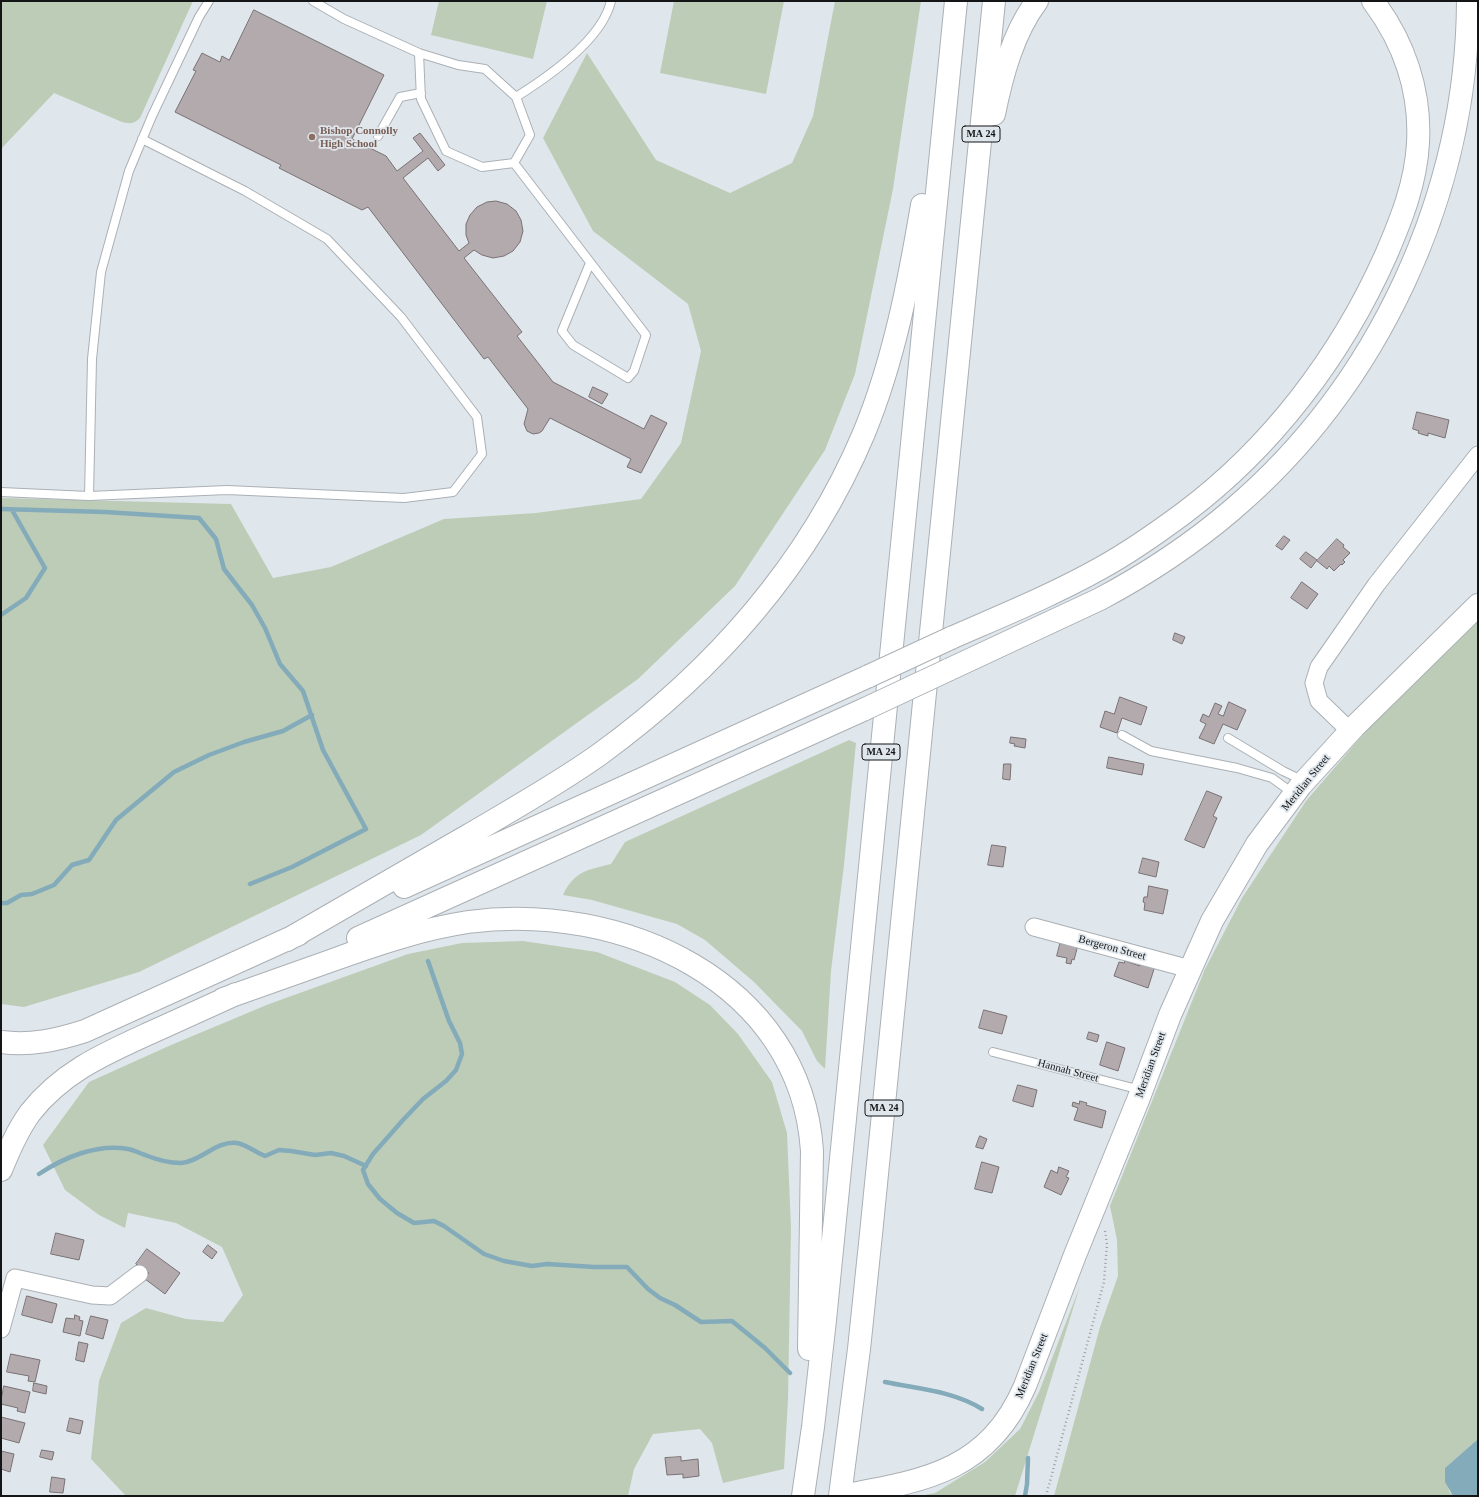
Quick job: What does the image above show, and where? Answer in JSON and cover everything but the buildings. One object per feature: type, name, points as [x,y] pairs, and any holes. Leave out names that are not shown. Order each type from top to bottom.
[{"type":"main road","name":"MA 24","points":[[840,1496],[870,1249],[994,1]]},
{"type":"main road","points":[[967,266],[990,135],[1000,88],[1014,42],[1027,16],[1037,1]]},
{"type":"main road","points":[[1,1042],[34,1043],[59,1039],[115,1018],[1056,590],[1098,570],[1143,542],[1186,512],[1227,478],[1264,441],[1298,401],[1330,358],[1357,314],[1392,242],[1409,193],[1417,154],[1417,116],[1411,77],[1403,52],[1392,29],[1373,1]]},
{"type":"main road","points":[[1,1170],[23,1123],[48,1093],[68,1076],[100,1056],[865,709],[1094,602],[1124,586],[1169,558],[1212,526],[1248,496],[1290,453],[1325,411],[1356,368],[1384,321],[1408,272],[1428,224],[1444,172],[1456,119],[1464,66],[1468,1]]},
{"type":"main road","name":"MA 24","points":[[805,1488],[826,1312],[956,5]]},
{"type":"main road","points":[[287,940],[533,797],[599,754],[662,705],[701,670],[755,611],[787,570],[816,526],[842,480],[865,431],[884,376],[897,331],[912,259],[956,5]]},
{"type":"main road","name":"Meridian Street","points":[[840,1496],[886,1488],[930,1477],[956,1465],[979,1449],[1006,1421],[1013,1410],[1030,1374],[1170,1015],[1190,969],[1212,922],[1257,844],[1300,788],[1350,731],[1478,605]]},
{"type":"main road","points":[[223,999],[361,950],[413,934],[455,924],[510,919],[550,920],[576,924],[616,932],[642,940],[690,962],[724,985],[753,1013],[785,1058],[802,1095],[810,1134],[812,1169],[805,1488]]},
{"type":"street","points":[[1350,731],[1319,700],[1314,683],[1319,667],[1376,585],[1478,455]]},
{"type":"street","name":"Bergeron Street","points":[[1034,927],[1190,969]]},
{"type":"street","points":[[1,1329],[15,1278],[92,1295],[110,1296],[139,1274]]},
{"type":"lane","points":[[89,496],[92,359],[101,272],[129,171],[142,139],[199,17],[209,1]]},
{"type":"lane","points":[[313,1],[344,19],[419,54],[458,65],[485,69],[516,97],[530,135],[514,163]]},
{"type":"lane","points":[[516,97],[577,52],[599,28],[611,1]]},
{"type":"lane","points":[[419,54],[421,99],[446,151],[482,167],[514,163]]},
{"type":"lane","points":[[378,136],[400,97],[421,92]]},
{"type":"lane","points":[[1,492],[89,496],[227,490],[404,498],[453,492],[482,454],[477,417],[401,317],[327,239],[245,191],[142,139]]},
{"type":"lane","points":[[514,163],[646,336],[634,371],[628,378],[573,345],[562,331],[590,263]]},
{"type":"lane","points":[[1122,735],[1151,751],[1237,768],[1300,788]]},
{"type":"lane","points":[[1228,738],[1283,771],[1300,788]]},
{"type":"lane","name":"Hannah Street","points":[[993,1052],[1142,1090]]},
{"type":"path","points":[[1046,1496],[1104,1282],[1107,1244],[1105,1230]]},
{"type":"green space","points":[[1,1],[193,1],[138,120],[132,123],[122,122],[54,93],[1,149]]},
{"type":"green space","points":[[439,1],[547,1],[533,59],[431,35]]},
{"type":"green space","points":[[674,1],[784,1],[766,94],[660,73]]},
{"type":"green space","points":[[835,1],[921,1],[893,189],[855,374],[825,450],[735,586],[638,679],[421,835],[139,972],[24,1007],[1,1004],[1,498],[231,504],[273,578],[331,567],[444,519],[536,513],[641,499],[681,443],[701,351],[688,304],[593,231],[543,138],[587,53],[656,160],[730,193],[792,163],[813,116]]},
{"type":"green space","points":[[1478,620],[1478,1439],[1445,1468],[1449,1491],[1453,1496],[1054,1496],[1100,1327],[1118,1276],[1117,1240],[1110,1206],[1205,969],[1242,898],[1306,801],[1367,730]]},
{"type":"green space","points":[[849,740],[856,743],[844,865],[831,971],[825,1069],[817,1061],[802,1031],[754,982],[705,940],[677,924],[592,900],[563,895],[567,887],[577,876],[589,870],[611,864],[625,842]]},
{"type":"green space","points":[[523,941],[597,952],[675,982],[710,1005],[738,1034],[772,1082],[787,1133],[791,1228],[788,1399],[784,1469],[723,1483],[712,1443],[700,1429],[653,1434],[634,1469],[628,1496],[126,1496],[91,1459],[99,1381],[121,1323],[146,1308],[186,1319],[223,1322],[243,1295],[222,1247],[176,1223],[128,1213],[125,1228],[99,1215],[65,1190],[43,1145],[89,1082],[171,1045],[269,1004],[408,954],[462,943]]},
{"type":"green space","points":[[1080,1286],[1015,1496],[919,1496],[935,1493],[985,1462],[1020,1429],[1039,1392]]},
{"type":"water","points":[[1478,1439],[1478,1496],[1453,1496],[1445,1482],[1445,1468]]},
{"type":"waterway","points":[[1,509],[105,512],[199,518],[216,539],[224,569],[252,605],[265,628],[280,664],[303,691],[323,750],[366,829],[292,867],[250,884]]},
{"type":"waterway","points":[[1,615],[26,598],[45,568],[12,510]]},
{"type":"waterway","points":[[1,903],[7,903],[21,895],[32,894],[54,885],[72,865],[89,860],[116,820],[174,772],[209,755],[244,742],[283,731],[312,715]]},
{"type":"waterway","points":[[428,961],[449,1021],[460,1043],[462,1054],[456,1070],[446,1081],[423,1099],[403,1120],[373,1154],[363,1170],[368,1184],[380,1199],[397,1213],[414,1223],[434,1221],[444,1226],[484,1254],[504,1261],[532,1266],[547,1264],[594,1267],[627,1267],[648,1289],[660,1298],[675,1305],[701,1322],[732,1321],[765,1348],[790,1373]]},
{"type":"waterway","points":[[39,1174],[70,1157],[104,1148],[128,1149],[158,1159],[181,1163],[188,1162],[222,1145],[230,1143],[240,1144],[265,1156],[279,1150],[315,1155],[331,1153],[344,1156],[366,1166]]},
{"type":"waterway","points":[[885,1382],[948,1394],[982,1409]]},
{"type":"waterway","points":[[1025,1496],[1028,1458]]},
{"type":"place","name":"Bishop Connolly High School","points":[[312,137]]}]
